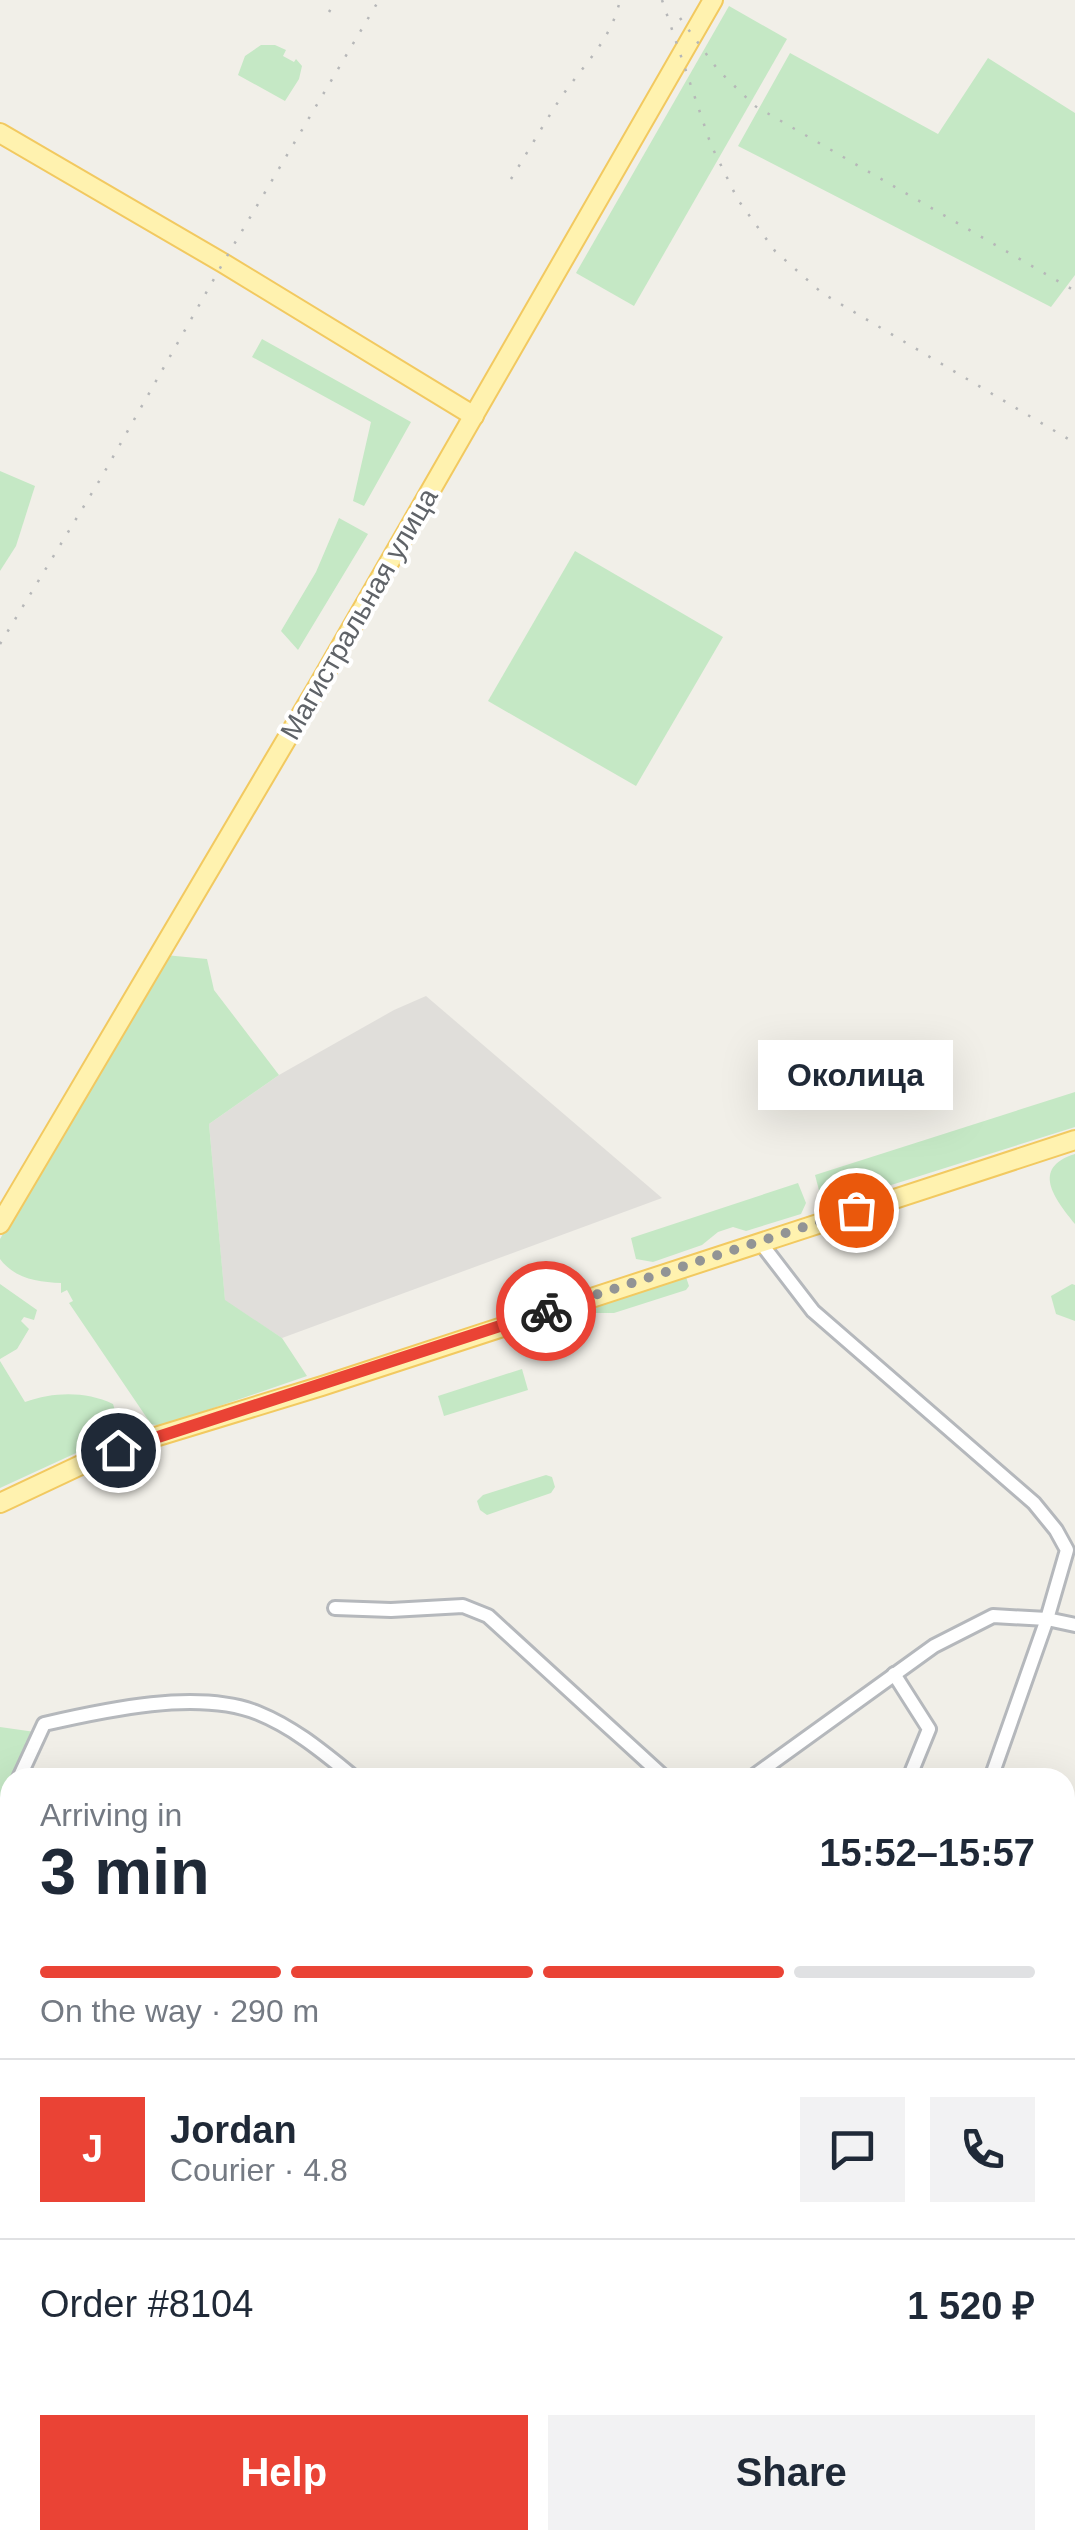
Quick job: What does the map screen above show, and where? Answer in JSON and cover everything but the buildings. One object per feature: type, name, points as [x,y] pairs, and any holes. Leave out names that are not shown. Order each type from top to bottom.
[{"type":"main road","name":"Магистральная улица","points":[[0,1224],[713,0]]},
{"type":"main road","points":[[0,133],[474,416]]},
{"type":"main road","points":[[0,1503],[102,1455],[142,1441],[1075,1140]]},
{"type":"street","points":[[760,1242],[813,1311],[1016,1487],[1056,1530],[1067,1550],[996,1768]]},
{"type":"street","points":[[335,1608],[463,1606],[488,1616],[654,1768]]},
{"type":"street","points":[[765,1768],[934,1646],[993,1616],[1047,1618],[1075,1625]]},
{"type":"street","points":[[894,1674],[930,1729],[912,1768]]},
{"type":"street","points":[[24,1768],[44,1724],[123,1706],[199,1703],[256,1712],[302,1736],[342,1768]]},
{"type":"shaded area","points":[[426,996],[662,1198],[282,1338],[225,1301],[209,1124],[279,1075]]},
{"type":"green space","points":[[729,6],[787,39],[634,306],[576,273]]},
{"type":"green space","points":[[261,45],[286,50],[283,56],[294,62],[296,59],[302,66],[285,101],[238,75],[245,56]]},
{"type":"green space","points":[[790,53],[938,134],[988,58],[1075,113],[1075,275],[1051,307],[738,146]]},
{"type":"green space","points":[[262,339],[411,422],[364,506],[353,501],[371,422],[252,357]]},
{"type":"green space","points":[[0,471],[35,486],[16,546],[0,571]]},
{"type":"green space","points":[[339,518],[368,534],[298,650],[281,631],[316,572]]},
{"type":"green space","points":[[575,551],[723,637],[636,786],[488,701]]},
{"type":"green space","points":[[165,955],[207,959],[214,990],[279,1075],[209,1124],[225,1300],[282,1338],[307,1376],[161,1426],[151,1424],[69,1303],[73,1301],[67,1290],[61,1293],[61,1283],[36,1280],[13,1271],[0,1259],[0,1239]]},
{"type":"green space","points":[[1075,1092],[1075,1127],[831,1204],[821,1198],[815,1175]]},
{"type":"green space","points":[[1075,1154],[1075,1224],[1054,1195],[1050,1176],[1053,1167]]},
{"type":"green space","points":[[798,1183],[806,1203],[801,1214],[746,1231],[733,1227],[718,1232],[702,1245],[653,1262],[636,1259],[631,1238]]},
{"type":"green space","points":[[686,1277],[686,1290],[614,1313],[587,1313],[585,1309]]},
{"type":"green space","points":[[0,1284],[37,1310],[34,1320],[24,1317],[21,1321],[29,1329],[17,1349],[0,1359]]},
{"type":"green space","points":[[1072,1284],[1075,1321],[1056,1314],[1051,1296]]},
{"type":"green space","points":[[0,1361],[25,1402],[69,1394],[113,1404],[117,1417],[113,1436],[0,1488]]},
{"type":"green space","points":[[522,1369],[528,1390],[444,1416],[438,1396]]},
{"type":"green space","points":[[546,1475],[552,1477],[555,1487],[551,1493],[487,1515],[480,1510],[477,1501],[483,1495]]},
{"type":"green space","points":[[0,1727],[35,1732],[19,1768],[0,1768]]},
{"type":"railway","points":[[329,12],[336,0]]},
{"type":"railway","points":[[0,644],[379,0]]},
{"type":"railway","points":[[511,179],[560,99],[603,40],[620,0]]},
{"type":"railway","points":[[662,0],[711,145],[738,200],[775,251],[822,293],[1075,443]]},
{"type":"railway","points":[[680,18],[718,70],[755,106],[1075,291]]},
{"type":"way so far","points":[[546,1311],[856,1210]]},
{"type":"place","name":"Околица","points":[[856,1210]]},
{"type":"route","points":[[118,1450],[546,1311]]}]
